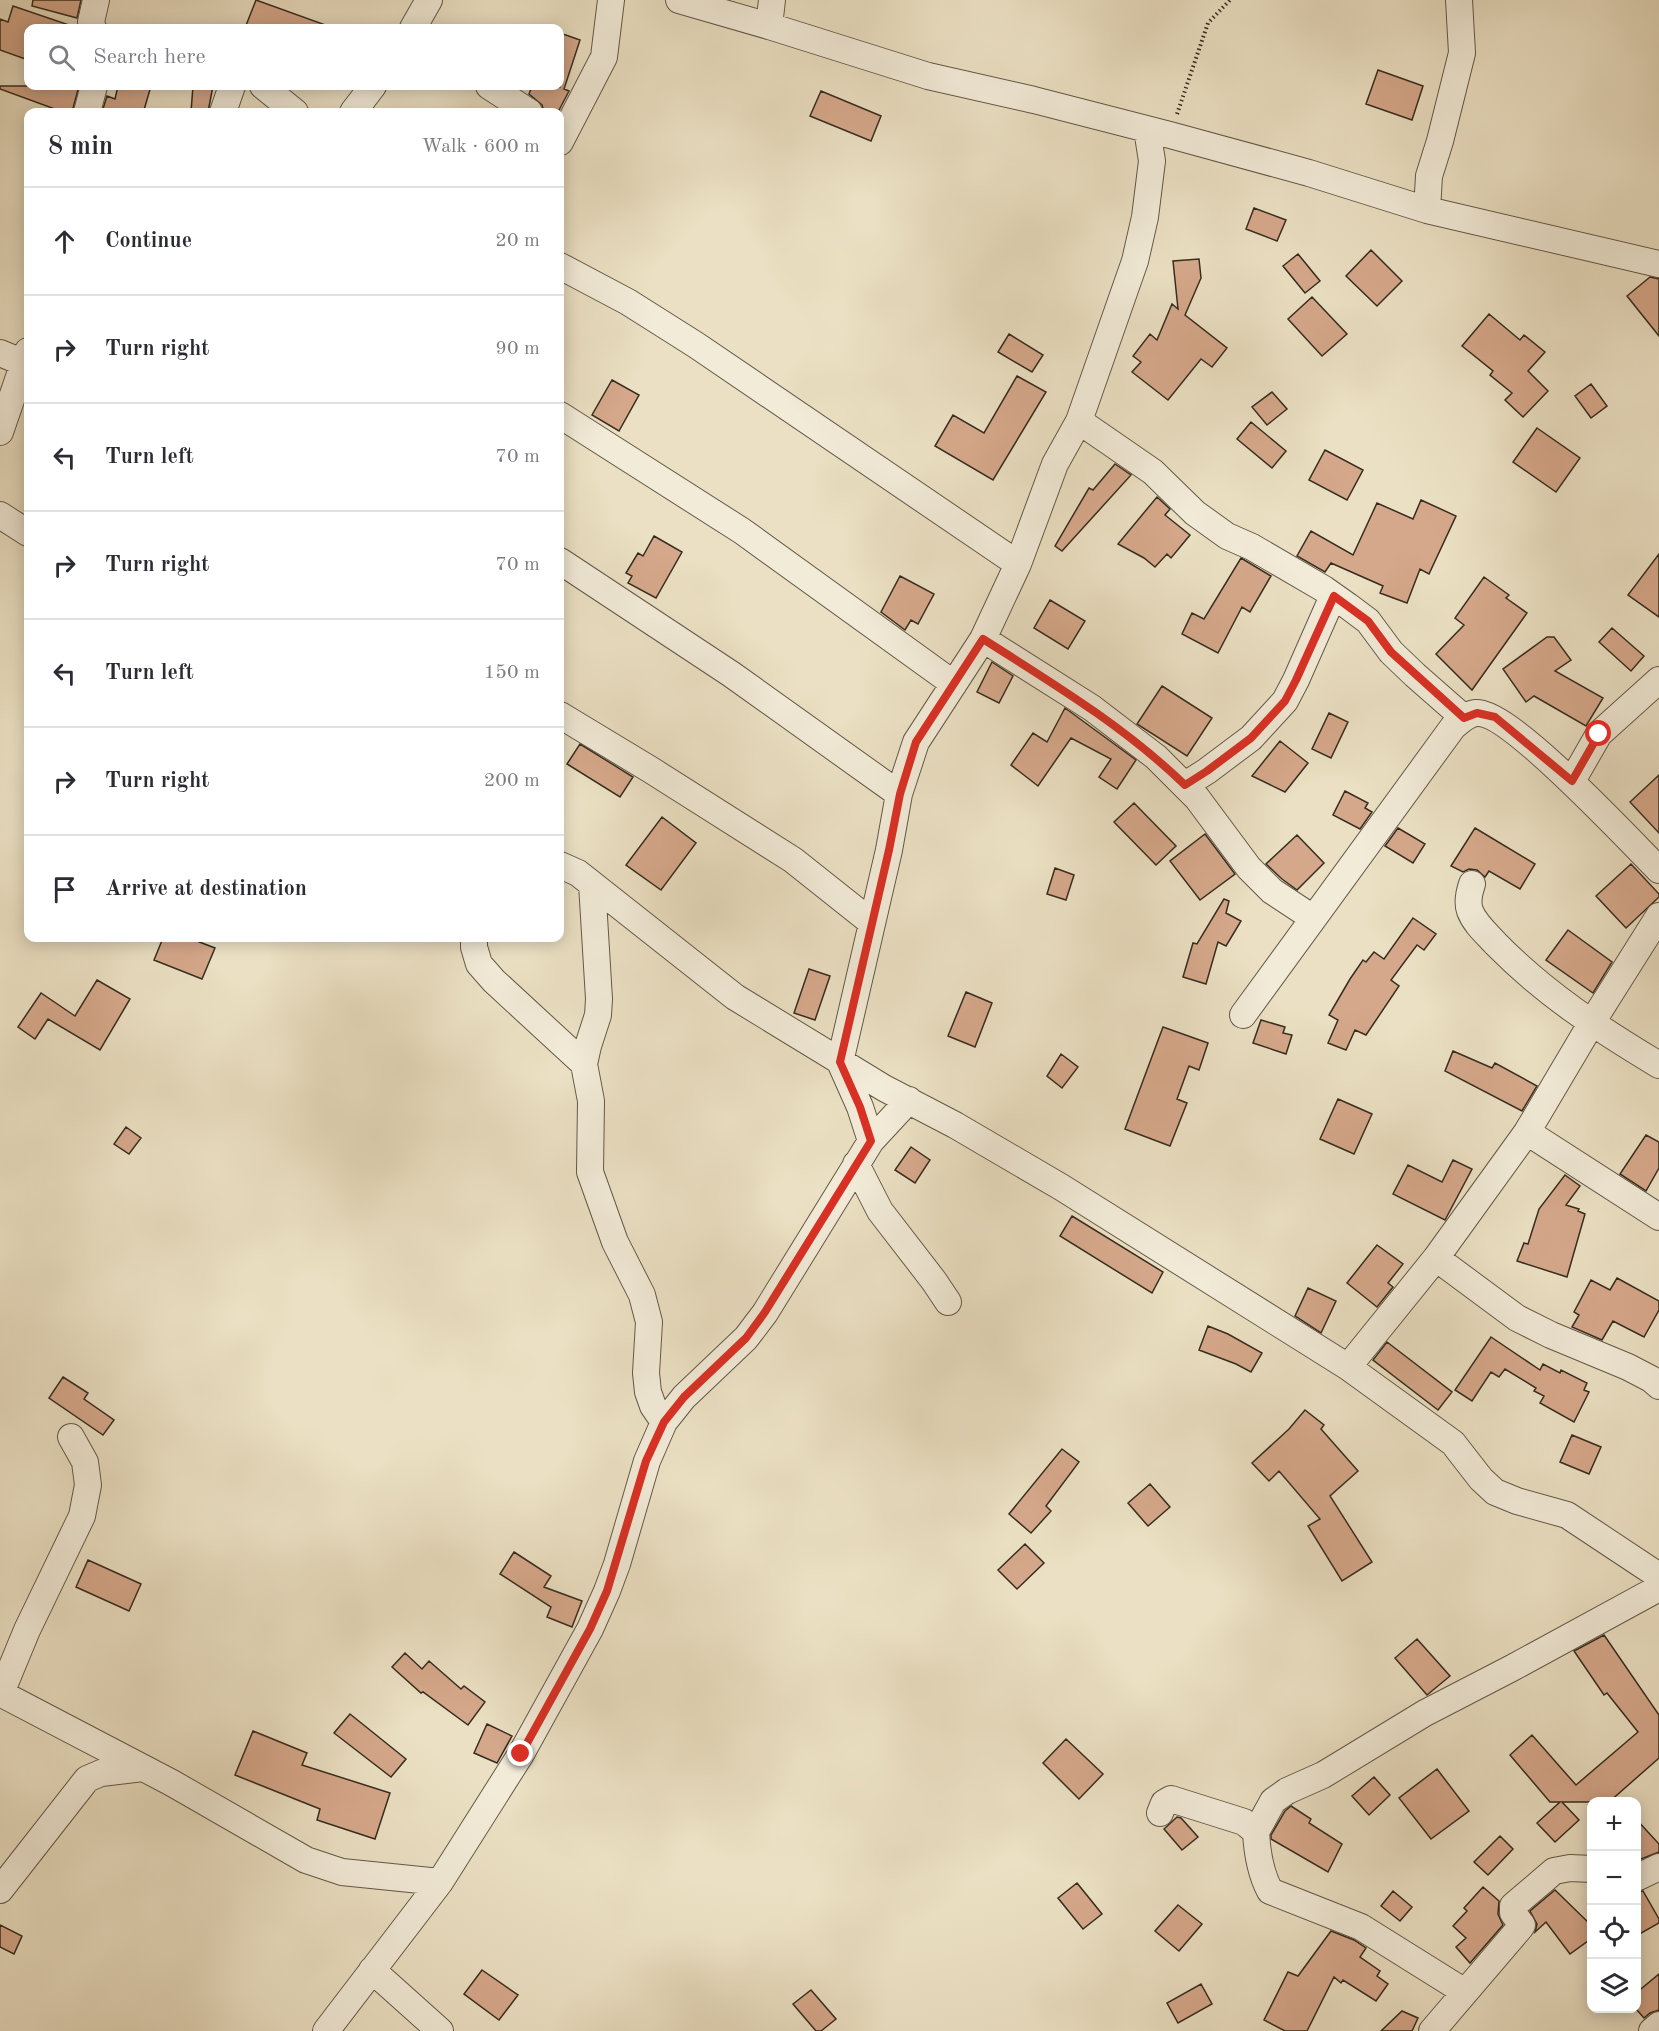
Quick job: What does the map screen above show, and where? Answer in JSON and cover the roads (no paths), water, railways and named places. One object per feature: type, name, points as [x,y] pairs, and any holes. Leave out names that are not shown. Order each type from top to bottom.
[{"type":"street","points":[[92,24],[96,0]]},
{"type":"street","points":[[564,131],[604,57],[611,0]]},
{"type":"street","points":[[679,0],[928,76],[1159,132],[1309,173],[1427,210],[1659,264]]},
{"type":"street","points":[[769,26],[771,0]]},
{"type":"street","points":[[1427,210],[1429,176],[1462,53],[1459,0]]},
{"type":"street","points":[[88,108],[93,90]]},
{"type":"street","points":[[224,108],[231,90]]},
{"type":"street","points":[[268,90],[289,108]]},
{"type":"street","points":[[357,108],[370,90]]},
{"type":"street","points":[[495,90],[523,108]]},
{"type":"street","points":[[871,1141],[860,1107],[840,1062],[900,794],[916,742],[983,639],[1018,564],[1055,464],[1079,421],[1135,261],[1143,228],[1152,161],[1159,132]]},
{"type":"street","points":[[564,268],[628,302],[696,345],[1018,564]]},
{"type":"street","points":[[0,352],[24,362]]},
{"type":"street","points":[[1,427],[24,368]]},
{"type":"street","points":[[564,418],[742,531],[954,684]]},
{"type":"street","points":[[1079,421],[1153,471],[1195,513],[1227,536],[1252,547],[1334,596],[1368,621],[1391,652],[1464,718]]},
{"type":"street","points":[[0,515],[24,530]]},
{"type":"street","points":[[564,564],[731,674],[900,794]]},
{"type":"street","points":[[1185,785],[1251,738],[1285,701],[1334,596]]},
{"type":"street","points":[[983,639],[1092,708],[1156,757],[1197,798],[1249,868],[1272,891],[1313,918]]},
{"type":"street","points":[[1572,781],[1599,734],[1659,680]]},
{"type":"street","points":[[1243,1015],[1453,727],[1464,718],[1477,713],[1495,717],[1572,781],[1659,870]]},
{"type":"street","points":[[564,716],[793,860],[871,922]]},
{"type":"street","points":[[564,868],[578,873],[735,997],[840,1062],[1061,1186],[1348,1367],[1453,1443],[1481,1479],[1495,1492],[1517,1501],[1567,1515],[1659,1576]]},
{"type":"street","points":[[592,884],[598,1015],[584,1064],[591,1101],[590,1172],[615,1242],[642,1295],[649,1322],[646,1373],[648,1392],[653,1406],[664,1422]]},
{"type":"street","points":[[1472,884],[1469,895],[1470,911],[1478,924],[1517,965],[1592,1024],[1659,1065]]},
{"type":"street","points":[[1348,1367],[1436,1258],[1527,1132],[1659,916]]},
{"type":"street","points":[[474,942],[479,964],[494,981],[584,1064]]},
{"type":"street","points":[[326,2031],[440,1882],[521,1754],[590,1629],[617,1564],[646,1461],[664,1422],[684,1397],[746,1338],[765,1312],[871,1141],[909,1100]]},
{"type":"street","points":[[1527,1132],[1659,1217]]},
{"type":"street","points":[[856,1164],[880,1211],[948,1302]]},
{"type":"street","points":[[1436,1258],[1517,1318],[1551,1335],[1628,1366],[1659,1386]]},
{"type":"street","points":[[71,1437],[86,1462],[88,1485],[82,1516],[27,1630],[1,1693],[143,1768],[306,1860],[342,1872],[440,1882]]},
{"type":"street","points":[[1465,1992],[1361,1928],[1270,1891],[1265,1881],[1256,1832],[1273,1801],[1287,1791],[1323,1775],[1425,1713],[1659,1588]]},
{"type":"street","points":[[0,1890],[87,1779],[101,1773],[143,1768]]},
{"type":"street","points":[[1160,1813],[1164,1803],[1171,1799],[1244,1822],[1256,1832]]},
{"type":"street","points":[[1641,1876],[1659,1867]]},
{"type":"street","points":[[1432,2031],[1522,1925],[1513,1912],[1513,1906],[1554,1871],[1570,1868],[1587,1869]]},
{"type":"street","points":[[372,1970],[440,2031]]},
{"type":"street","points":[[1652,2031],[1659,2025]]}]
